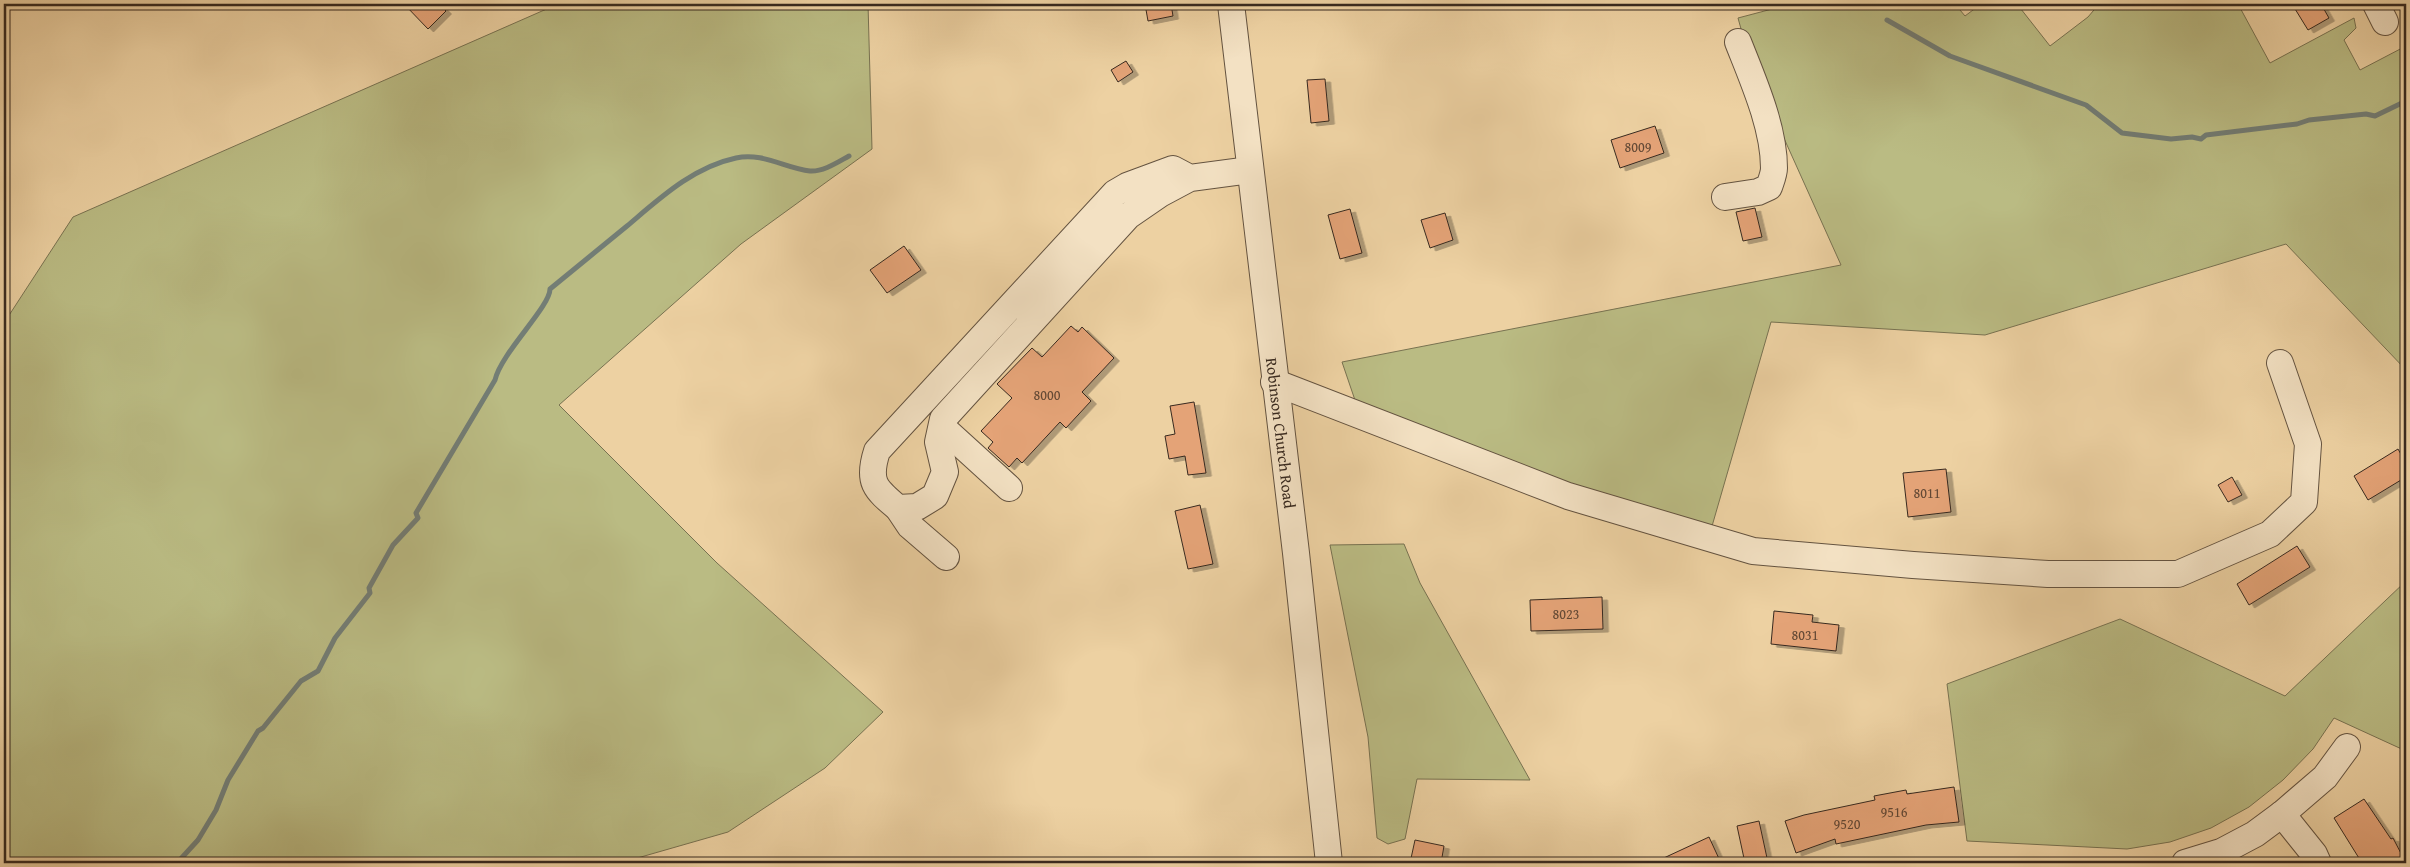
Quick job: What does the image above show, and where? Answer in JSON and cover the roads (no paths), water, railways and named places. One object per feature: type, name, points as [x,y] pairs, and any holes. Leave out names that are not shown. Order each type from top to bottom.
[{"type":"street","name":"Robinson Church Road","points":[[1231,4],[1274,382],[1296,553],[1329,863]]},
{"type":"street","points":[[1725,197],[1758,192],[1769,187],[1774,170],[1769,137],[1756,88],[1738,42]]},
{"type":"street","points":[[946,557],[910,526],[898,508],[879,492],[873,481],[873,464],[877,451],[1116,193],[1127,186],[1173,169],[1190,178]]},
{"type":"street","points":[[898,508],[916,507],[935,496],[940,490],[946,472],[938,442],[943,419],[1128,216],[1190,178],[1250,170]]},
{"type":"street","points":[[1274,382],[1568,496],[1754,551],[1913,566],[2048,574],[2178,574],[2270,534],[2304,502],[2308,444],[2280,363]]},
{"type":"street","points":[[942,426],[1009,488]]},
{"type":"street","points":[[2185,863],[2221,852],[2255,834],[2282,814],[2325,777],[2347,747]]},
{"type":"street","points":[[2282,814],[2314,854],[2318,863]]},
{"type":"waterway","points":[[1887,20],[1950,56],[2086,105],[2122,133],[2171,139],[2192,137],[2201,139],[2206,135],[2297,124],[2309,120],[2366,114],[2375,116],[2406,101]]},
{"type":"waterway","points":[[177,863],[198,840],[216,810],[228,780],[258,731],[263,728],[301,681],[318,671],[335,638],[370,593],[369,588],[393,545],[418,518],[416,513],[495,380],[499,369],[542,307],[550,289],[677,185],[720,162],[736,158],[755,157],[815,171],[849,156]]}]
